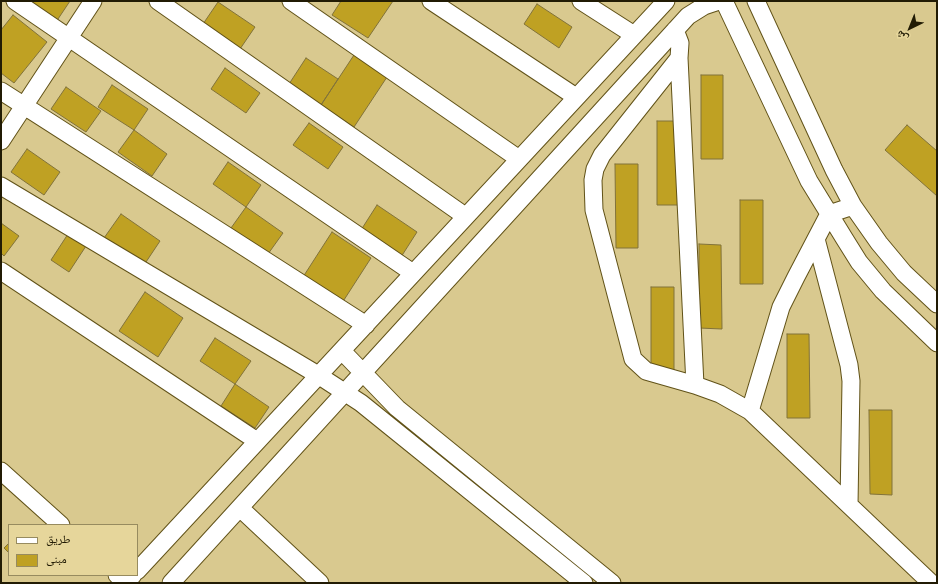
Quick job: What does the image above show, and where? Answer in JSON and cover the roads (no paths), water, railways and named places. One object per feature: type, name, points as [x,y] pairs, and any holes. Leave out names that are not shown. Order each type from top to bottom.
[{"type":"street","points":[[15,1],[413,273]]},
{"type":"street","points":[[1,140],[93,1]]},
{"type":"street","points":[[158,1],[465,216]]},
{"type":"street","points":[[291,1],[519,159]]},
{"type":"street","points":[[431,1],[576,97]]},
{"type":"street","points":[[581,1],[634,35]]},
{"type":"street","points":[[138,570],[666,1]]},
{"type":"street","points":[[171,583],[675,30],[694,11],[719,1]]},
{"type":"street","points":[[724,1],[809,181],[829,214],[859,262],[883,291],[937,343]]},
{"type":"street","points":[[756,1],[834,170],[853,206],[878,243],[904,273],[937,304]]},
{"type":"street","points":[[675,30],[680,43],[679,58],[695,385]]},
{"type":"street","points":[[679,58],[602,155],[595,169],[592,199],[633,359],[646,372],[695,385],[735,401],[750,411],[931,583]]},
{"type":"street","points":[[1,91],[366,325]]},
{"type":"street","points":[[1,186],[345,392],[378,416],[584,583]]},
{"type":"street","points":[[750,411],[781,307],[829,214],[853,206]]},
{"type":"street","points":[[816,239],[849,365],[851,381],[849,505]]},
{"type":"street","points":[[1,271],[257,441]]},
{"type":"street","points":[[342,351],[397,408],[612,583]]},
{"type":"street","points":[[1,471],[60,524]]},
{"type":"street","points":[[240,508],[320,583]]},
{"type":"street","points":[[118,576],[126,583]]}]
